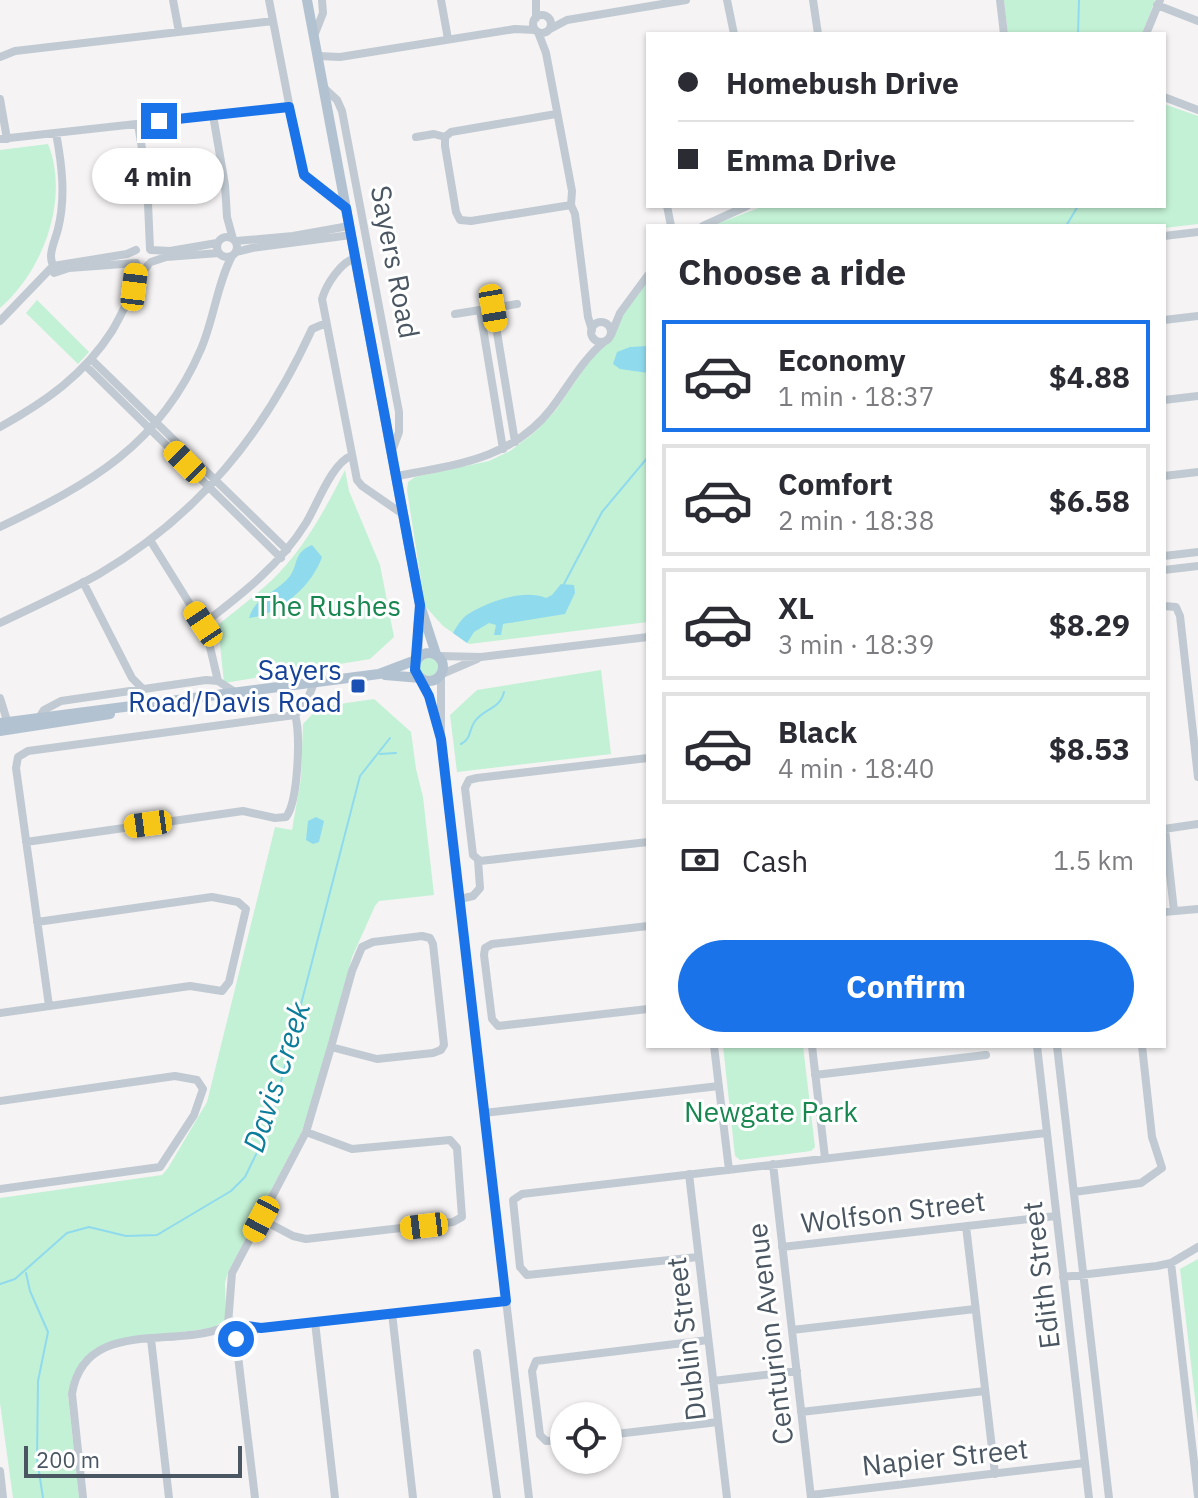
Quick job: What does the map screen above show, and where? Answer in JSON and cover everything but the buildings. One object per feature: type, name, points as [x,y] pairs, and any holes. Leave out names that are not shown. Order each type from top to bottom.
[{"type":"main road","name":"Sayers Road","points":[[307,0],[420,605],[438,655]]},
{"type":"main road","name":"Sayers Road","points":[[417,660],[420,605]]},
{"type":"main road","points":[[3,726],[379,674],[431,681],[441,675],[444,665],[438,655],[428,652],[417,660],[379,674]]},
{"type":"main road","points":[[417,660],[415,670],[422,679]]},
{"type":"street","points":[[173,0],[179,32]]},
{"type":"street","name":"Sayers Road","points":[[269,0],[304,175],[346,208]]},
{"type":"street","name":"Sayers Road","points":[[314,36],[323,13],[322,0]]},
{"type":"street","points":[[441,0],[448,39]]},
{"type":"street","points":[[538,0],[552,23],[546,53]]},
{"type":"street","points":[[538,0],[536,31],[546,53],[572,195],[568,205]]},
{"type":"street","points":[[515,29],[547,16],[567,20],[686,0]]},
{"type":"street","points":[[727,0],[734,32]]},
{"type":"street","points":[[813,0],[818,32]]},
{"type":"street","points":[[1000,0],[1004,32]]},
{"type":"street","points":[[1147,32],[1158,3],[1198,21]]},
{"type":"street","points":[[319,61],[515,29],[544,33],[567,20]]},
{"type":"street","points":[[15,51],[0,57],[0,49],[15,51],[273,21]]},
{"type":"street","name":"Sayers Road","points":[[324,88],[340,103],[342,111],[383,326],[400,420],[392,451]]},
{"type":"street","points":[[1166,98],[1198,110]]},
{"type":"street","points":[[0,99],[4,139],[289,107]]},
{"type":"street","points":[[416,137],[434,134],[445,137],[455,131],[556,114]]},
{"type":"street","points":[[0,527],[55,500],[115,462],[153,425],[184,381],[200,351],[223,277],[234,254],[213,115]]},
{"type":"street","points":[[0,427],[49,398],[89,363],[113,330],[134,287],[150,264],[153,257],[147,228],[148,189],[138,124]]},
{"type":"street","points":[[56,133],[63,189],[60,220],[50,256],[56,267]]},
{"type":"street","points":[[445,137],[456,212],[460,220],[471,221],[568,205]]},
{"type":"street","points":[[568,205],[575,214],[592,333],[598,341],[607,338]]},
{"type":"street","points":[[707,224],[743,208]]},
{"type":"street","points":[[223,277],[219,248],[227,217]]},
{"type":"street","points":[[134,287],[136,263],[133,258],[147,228]]},
{"type":"street","points":[[56,267],[150,264],[166,257],[219,248],[234,240],[350,230]]},
{"type":"street","points":[[0,321],[56,267],[119,256],[137,249],[170,251],[219,248],[234,254],[350,230]]},
{"type":"street","points":[[1166,236],[1198,232]]},
{"type":"street","name":"Sayers Road","points":[[356,258],[345,263],[324,294],[322,305],[359,483],[404,515]]},
{"type":"street","points":[[397,476],[472,462],[515,442],[544,418],[590,354],[607,338],[620,313],[646,278]]},
{"type":"street","points":[[588,303],[594,317],[608,326],[607,338]]},
{"type":"street","points":[[455,314],[517,304]]},
{"type":"street","points":[[493,308],[515,442]]},
{"type":"street","points":[[480,310],[503,449]]},
{"type":"street","points":[[590,354],[595,325],[620,313]]},
{"type":"street","points":[[1166,320],[1198,316]]},
{"type":"street","points":[[0,623],[83,582],[150,540],[213,484],[265,417],[285,385],[312,329],[326,323]]},
{"type":"street","points":[[89,363],[284,554]]},
{"type":"street","points":[[1166,400],[1198,396]]},
{"type":"street","points":[[203,624],[252,586],[284,554],[307,522],[340,463],[351,456]]},
{"type":"street","points":[[1166,476],[1198,472]]},
{"type":"street","points":[[150,540],[203,624],[218,681]]},
{"type":"street","points":[[1166,556],[1198,552]]},
{"type":"street","points":[[1166,570],[1198,566]]},
{"type":"street","points":[[83,582],[132,678],[144,690]]},
{"type":"street","points":[[1166,606],[1176,607],[1180,616],[1198,777]]},
{"type":"street","points":[[438,655],[481,657],[646,637]]},
{"type":"street","points":[[481,657],[441,675],[441,739],[529,1498]]},
{"type":"street","points":[[206,680],[213,667]]},
{"type":"street","points":[[129,692],[132,678]]},
{"type":"street","points":[[422,679],[441,739]]},
{"type":"street","points":[[37,722],[56,702],[206,680],[218,681],[235,692]]},
{"type":"street","points":[[49,1006],[16,764],[23,753],[295,715],[305,705],[315,681]]},
{"type":"street","points":[[0,698],[3,726]]},
{"type":"street","points":[[26,842],[243,811],[275,818],[286,817],[294,792],[298,726],[295,715]]},
{"type":"street","points":[[283,716],[292,727],[297,743]]},
{"type":"street","points":[[460,899],[475,895],[480,888],[465,791],[469,780],[646,758]]},
{"type":"street","points":[[1166,829],[1198,824]]},
{"type":"street","points":[[478,860],[646,842]]},
{"type":"street","points":[[1166,862],[1169,912],[1198,909]]},
{"type":"street","points":[[0,1013],[190,986],[224,990],[229,982],[246,909],[238,902],[212,897],[37,922]]},
{"type":"street","points":[[646,926],[487,946],[484,955],[492,1019],[498,1026],[646,1009]]},
{"type":"street","points":[[255,1498],[229,1286],[232,1273],[306,1132],[331,1047],[362,947],[373,942],[430,938],[444,1042],[441,1050],[377,1059],[331,1047]]},
{"type":"street","points":[[714,1048],[729,1170]]},
{"type":"street","points":[[812,1048],[825,1158]]},
{"type":"street","name":"Edith Street","points":[[1037,1048],[1089,1498]]},
{"type":"street","name":"Edith Street","points":[[1057,1048],[1109,1498]]},
{"type":"street","points":[[1074,1192],[1141,1183],[1162,1168],[1152,1137],[1142,1048]]},
{"type":"street","points":[[815,1075],[986,1055]]},
{"type":"street","points":[[0,1101],[175,1076],[197,1080],[203,1089],[194,1115],[157,1168],[0,1189]]},
{"type":"street","points":[[484,1113],[719,1086]]},
{"type":"street","points":[[261,1219],[297,1238],[306,1239],[453,1222],[463,1215],[457,1148],[450,1140],[352,1149],[306,1132]]},
{"type":"street","points":[[698,1257],[527,1275],[520,1267],[513,1207],[516,1196],[1046,1133]]},
{"type":"street","name":"Centurion Avenue","points":[[773,1164],[811,1496]]},
{"type":"street","name":"Dublin Street","points":[[689,1174],[727,1498]]},
{"type":"street","name":"Wolfson Street","points":[[782,1247],[1056,1216]]},
{"type":"street","points":[[966,1226],[995,1474]]},
{"type":"street","points":[[1063,1277],[1171,1263],[1198,1247]]},
{"type":"street","points":[[1171,1263],[1198,1496]]},
{"type":"street","points":[[83,1498],[73,1405],[75,1379],[89,1358],[103,1348],[120,1343],[210,1332],[237,1332],[506,1301]]},
{"type":"street","points":[[228,1325],[231,1304]]},
{"type":"street","points":[[792,1330],[975,1309]]},
{"type":"street","points":[[392,1313],[413,1498]]},
{"type":"street","points":[[315,1322],[335,1498]]},
{"type":"street","points":[[228,1325],[237,1332]]},
{"type":"street","points":[[210,1332],[228,1325]]},
{"type":"street","points":[[151,1339],[169,1498]]},
{"type":"street","points":[[550,1441],[540,1436],[532,1371],[536,1361],[708,1340]]},
{"type":"street","points":[[477,1353],[497,1498]]},
{"type":"street","points":[[713,1381],[797,1371]]},
{"type":"street","points":[[801,1412],[985,1391]]},
{"type":"street","points":[[622,1433],[718,1422]]},
{"type":"street","name":"Napier Street","points":[[811,1496],[1085,1463]]},
{"type":"street","points":[[0,1471],[3,1498]]},
{"type":"green space","points":[[1004,0],[1155,0],[1143,32],[1008,32]]},
{"type":"green space","points":[[1166,105],[1198,116],[1198,224],[1166,228],[1166,224],[716,224],[759,208],[1166,208]]},
{"type":"green space","points":[[48,144],[56,188],[48,233],[29,274],[0,308],[0,150]]},
{"type":"green space","points":[[646,284],[646,622],[469,644],[443,626],[425,606],[408,482],[415,477],[489,461],[510,451],[534,433],[556,410],[597,350],[612,339],[617,322]]},
{"type":"green space","points":[[37,300],[89,352],[78,364],[26,313]]},
{"type":"green space","name":"The Rushes","points":[[345,470],[349,491],[380,565],[394,637],[370,659],[224,683],[218,625],[272,580],[294,555],[322,514]]},
{"type":"green space","points":[[429,658],[438,667],[429,676],[420,667]]},
{"type":"green space","points":[[601,670],[611,754],[457,772],[450,715],[477,690]]},
{"type":"green space","points":[[374,699],[411,732],[423,797],[434,895],[379,901],[375,906],[352,957],[301,1133],[228,1272],[225,1283],[226,1320],[212,1328],[111,1341],[93,1350],[82,1360],[72,1378],[68,1395],[79,1498],[13,1498],[0,1403],[0,1198],[162,1175],[168,1168],[207,1102],[275,827],[292,830],[301,778],[303,724],[319,707]]},
{"type":"green space","name":"Newgate Park","points":[[723,1048],[803,1048],[815,1147],[811,1151],[740,1160],[735,1156]]},
{"type":"green space","points":[[1198,1259],[1198,1424],[1180,1269]]},
{"type":"water","points":[[646,346],[646,373],[620,369],[613,364],[617,352]]},
{"type":"water","points":[[312,545],[322,557],[311,578],[283,605],[249,618],[261,600],[285,582],[299,555]]},
{"type":"water","points":[[561,584],[574,585],[575,593],[565,614],[503,624],[501,635],[494,635],[496,625],[489,623],[474,632],[467,643],[453,633],[465,617],[487,604],[518,596],[546,598]]},
{"type":"water","points":[[316,817],[324,821],[319,842],[313,844],[306,840],[308,821]]},
{"type":"waterway","name":"Davis Creek","points":[[1078,32],[1079,0]]},
{"type":"waterway","name":"Davis Creek","points":[[1067,224],[1077,208]]},
{"type":"waterway","name":"Davis Creek","points":[[564,584],[602,512],[646,459]]},
{"type":"waterway","name":"Davis Creek","points":[[461,744],[475,721],[496,705],[504,692]]},
{"type":"waterway","name":"Davis Creek","points":[[0,1284],[15,1279],[67,1233],[89,1227],[126,1236],[157,1235],[231,1191],[245,1177],[263,1140],[276,1101],[360,776],[390,738]]},
{"type":"waterway","name":"Davis Creek","points":[[380,754],[396,753]]},
{"type":"waterway","points":[[26,1273],[30,1291],[48,1332],[38,1381],[37,1459],[43,1498]]},
{"type":"place","name":"Sayers Road/Davis Road","points":[[358,686]]},
{"type":"route","points":[[159,121],[289,107],[304,175],[346,208],[420,605],[415,670],[423,680],[441,739],[506,1301],[261,1328],[241,1325],[242,1334],[236,1339]]}]
